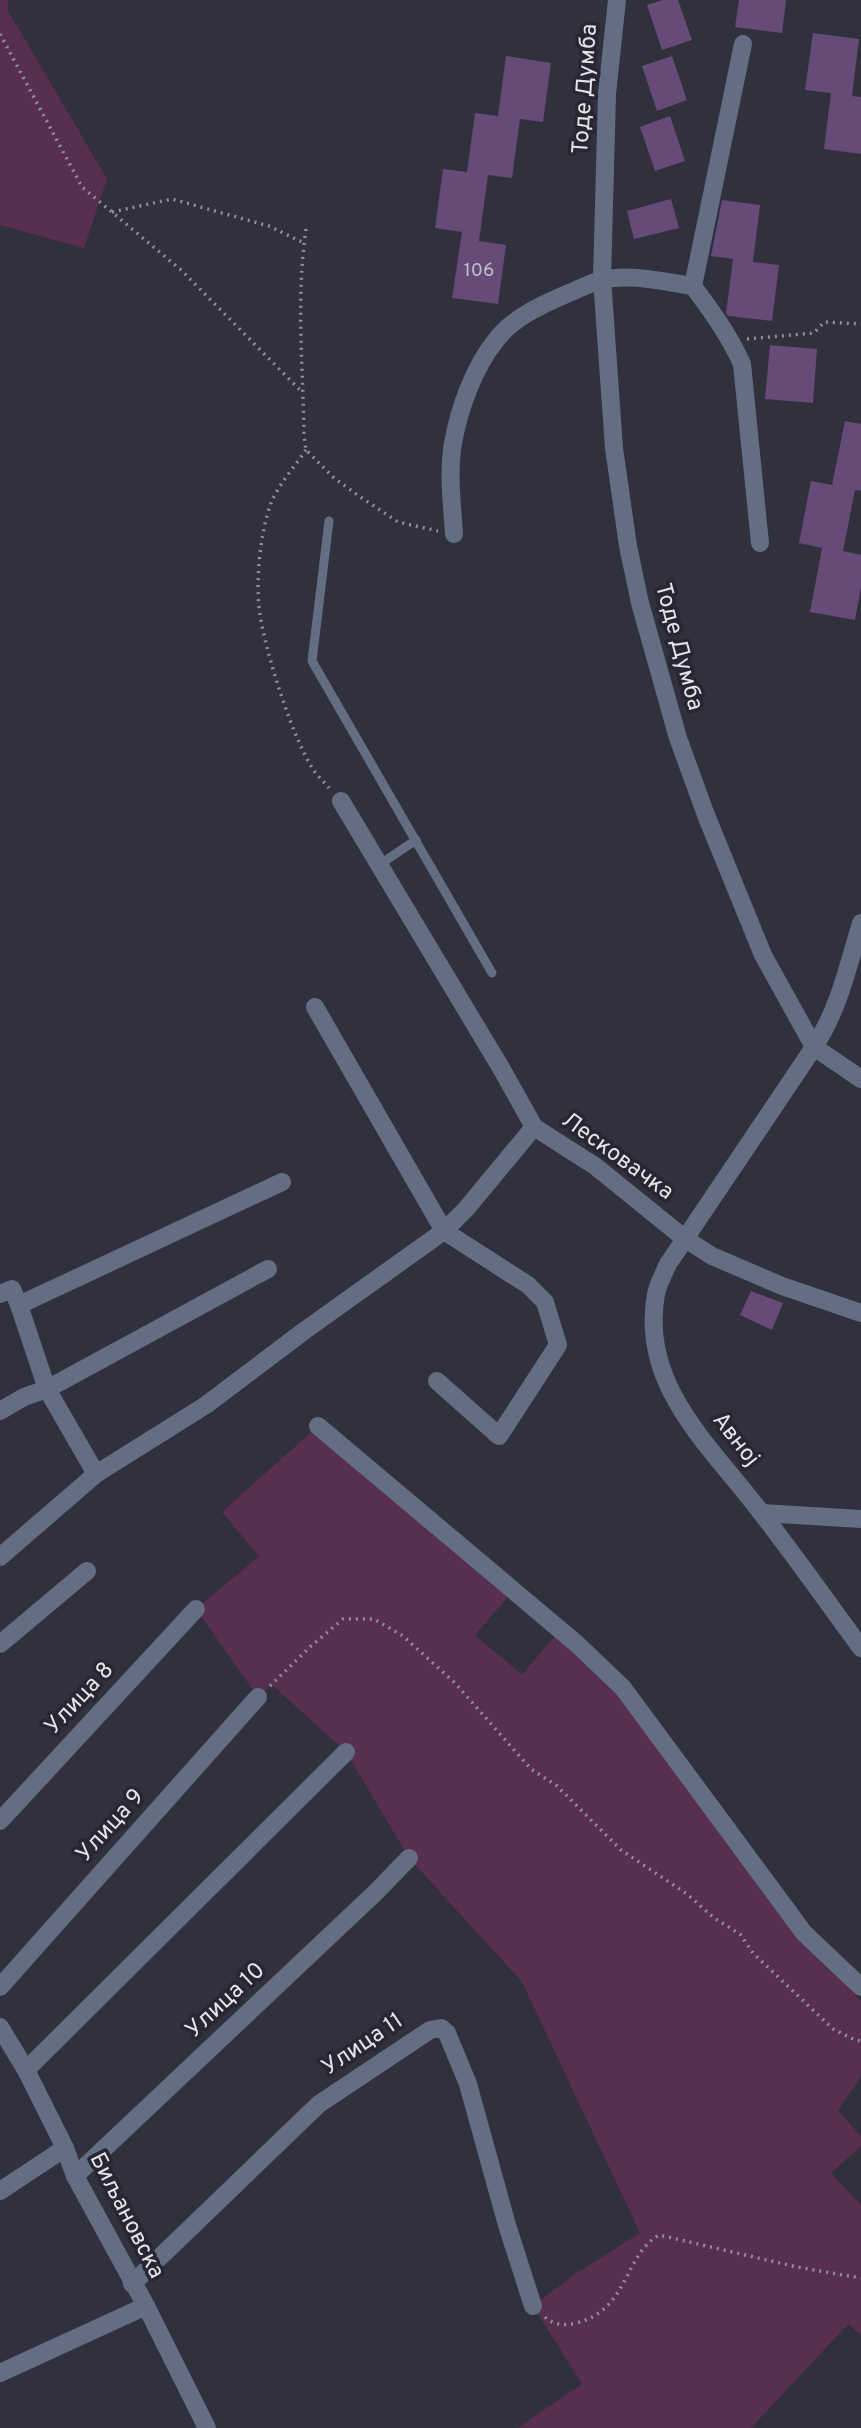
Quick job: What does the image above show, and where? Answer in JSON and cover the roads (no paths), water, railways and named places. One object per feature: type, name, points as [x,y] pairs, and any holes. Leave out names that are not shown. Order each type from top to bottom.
[{"type":"street","name":"Тоде Думба","points":[[617,0],[607,94],[602,279],[614,448],[628,546],[657,666],[687,764],[763,955],[814,1046]]},
{"type":"street","points":[[692,286],[743,44]]},
{"type":"street","points":[[454,534],[451,480],[453,443],[464,405],[482,362],[496,339],[522,317],[602,279],[640,278],[692,286],[722,324],[742,364],[760,543]]},
{"type":"street","name":"Лесковачка","points":[[341,801],[534,1127],[595,1166],[684,1238],[712,1256],[824,1303],[861,1313]]},
{"type":"street","points":[[684,1238],[829,1025],[861,923]]},
{"type":"street","points":[[315,1007],[444,1231],[528,1285],[545,1302],[558,1345],[499,1436],[437,1381]]},
{"type":"street","points":[[814,1046],[861,1079]]},
{"type":"street","points":[[0,1557],[96,1474],[206,1405],[274,1352],[444,1231],[466,1209],[534,1127]]},
{"type":"street","points":[[19,1305],[282,1182]]},
{"type":"street","name":"Авној","points":[[684,1238],[656,1291],[653,1325],[656,1354],[668,1389],[703,1441],[762,1513],[861,1648]]},
{"type":"street","points":[[0,1411],[24,1397],[47,1389],[268,1269]]},
{"type":"street","points":[[0,1294],[12,1289],[47,1389],[96,1474]]},
{"type":"street","points":[[318,1426],[577,1644],[623,1689],[804,1933],[861,1986]]},
{"type":"street","points":[[762,1513],[861,1519]]},
{"type":"street","points":[[0,1644],[87,1572]]},
{"type":"street","name":"Улица 8","points":[[0,1821],[196,1609]]},
{"type":"street","name":"Улица 9","points":[[0,1987],[258,1697]]},
{"type":"street","points":[[26,2070],[346,1752]]},
{"type":"street","name":"Улица 10","points":[[75,2176],[375,1894],[408,1858]]},
{"type":"street","name":"Биљановска","points":[[0,2027],[6,2053],[26,2070],[65,2148],[75,2176],[146,2306],[208,2428]]},
{"type":"street","name":"Улица 11","points":[[132,2284],[318,2104],[430,2030],[441,2028],[447,2033],[468,2084],[507,2225],[533,2306]]},
{"type":"street","points":[[0,2191],[65,2148]]},
{"type":"street","points":[[0,2373],[146,2306]]},
{"type":"lane","points":[[329,521],[312,661],[492,973]]},
{"type":"lane","points":[[380,865],[416,840]]}]
